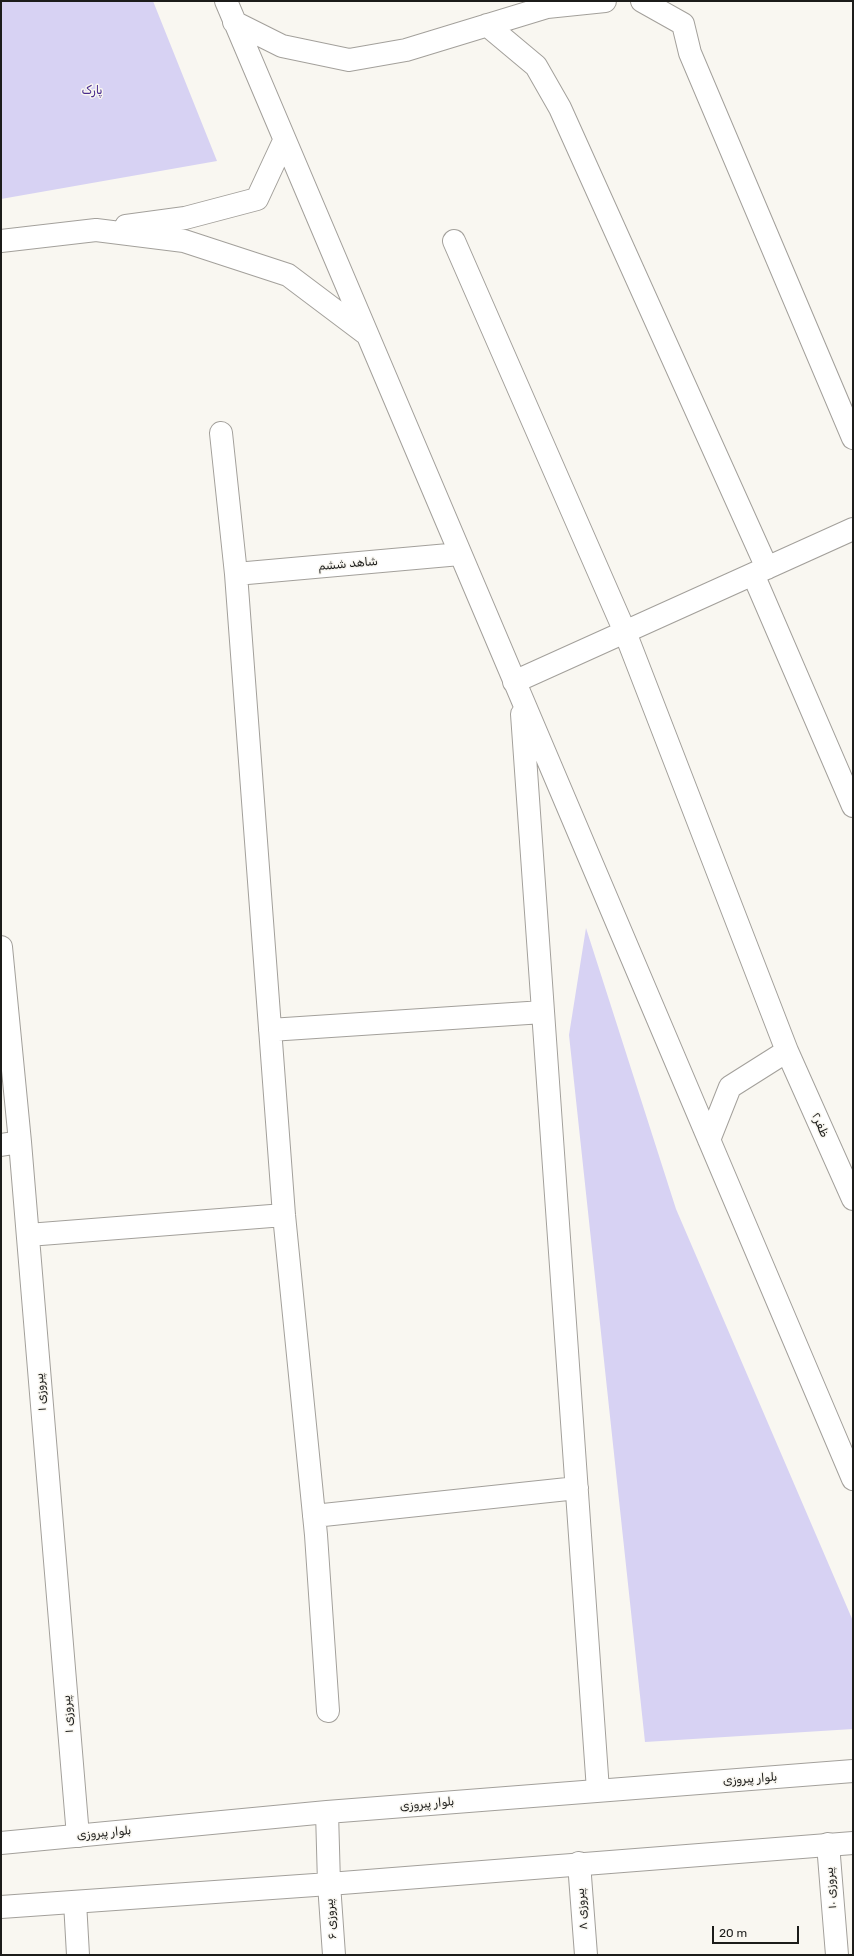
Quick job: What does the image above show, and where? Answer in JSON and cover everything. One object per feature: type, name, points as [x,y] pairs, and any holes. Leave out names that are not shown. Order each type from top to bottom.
[{"type":"street","points":[[226,1],[284,142],[853,1479]]},
{"type":"street","points":[[234,22],[282,46],[349,60],[406,50],[547,7],[605,1]]},
{"type":"street","points":[[642,1],[683,24],[690,54],[853,438]]},
{"type":"street","points":[[487,25],[536,66],[560,108],[760,571],[853,806]]},
{"type":"street","points":[[1,240],[96,230],[185,218],[257,199],[284,142]]},
{"type":"street","points":[[96,230],[184,241],[288,275],[366,334]]},
{"type":"street","name":"ظفر۲","points":[[454,241],[625,632],[787,1051],[853,1199]]},
{"type":"street","points":[[221,433],[236,574],[284,1215],[314,1516],[328,1711]]},
{"type":"street","points":[[518,689],[625,632],[853,530]]},
{"type":"street","name":"شاهد ششم","points":[[236,574],[460,554]]},
{"type":"street","points":[[518,689],[543,1012],[598,1790]]},
{"type":"street","name":"پیروزی ۱","points":[[1,947],[10,1144],[28,1235],[78,1836]]},
{"type":"street","points":[[270,1030],[543,1012]]},
{"type":"street","points":[[709,1140],[730,1087],[787,1051]]},
{"type":"street","points":[[28,1235],[284,1215]]},
{"type":"street","points":[[314,1516],[577,1488]]},
{"type":"street","name":"بلوار پیروزی","points":[[1,1843],[327,1812],[853,1771]]},
{"type":"street","name":"پیروزی ۶","points":[[327,1812],[328,1884],[334,1955]]},
{"type":"street","points":[[1,1907],[328,1884],[579,1863],[853,1843]]},
{"type":"street","name":"پیروزی ۱۰","points":[[828,1844],[837,1955]]},
{"type":"street","name":"پیروزی ۸","points":[[579,1863],[586,1955]]},
{"type":"street","points":[[75,1902],[78,1955]]},
{"type":"green space","name":"پارک","points":[[1,1],[153,1],[217,161],[1,199]]},
{"type":"green space","points":[[586,928],[676,1209],[853,1621],[853,1729],[645,1742],[569,1035]]}]
